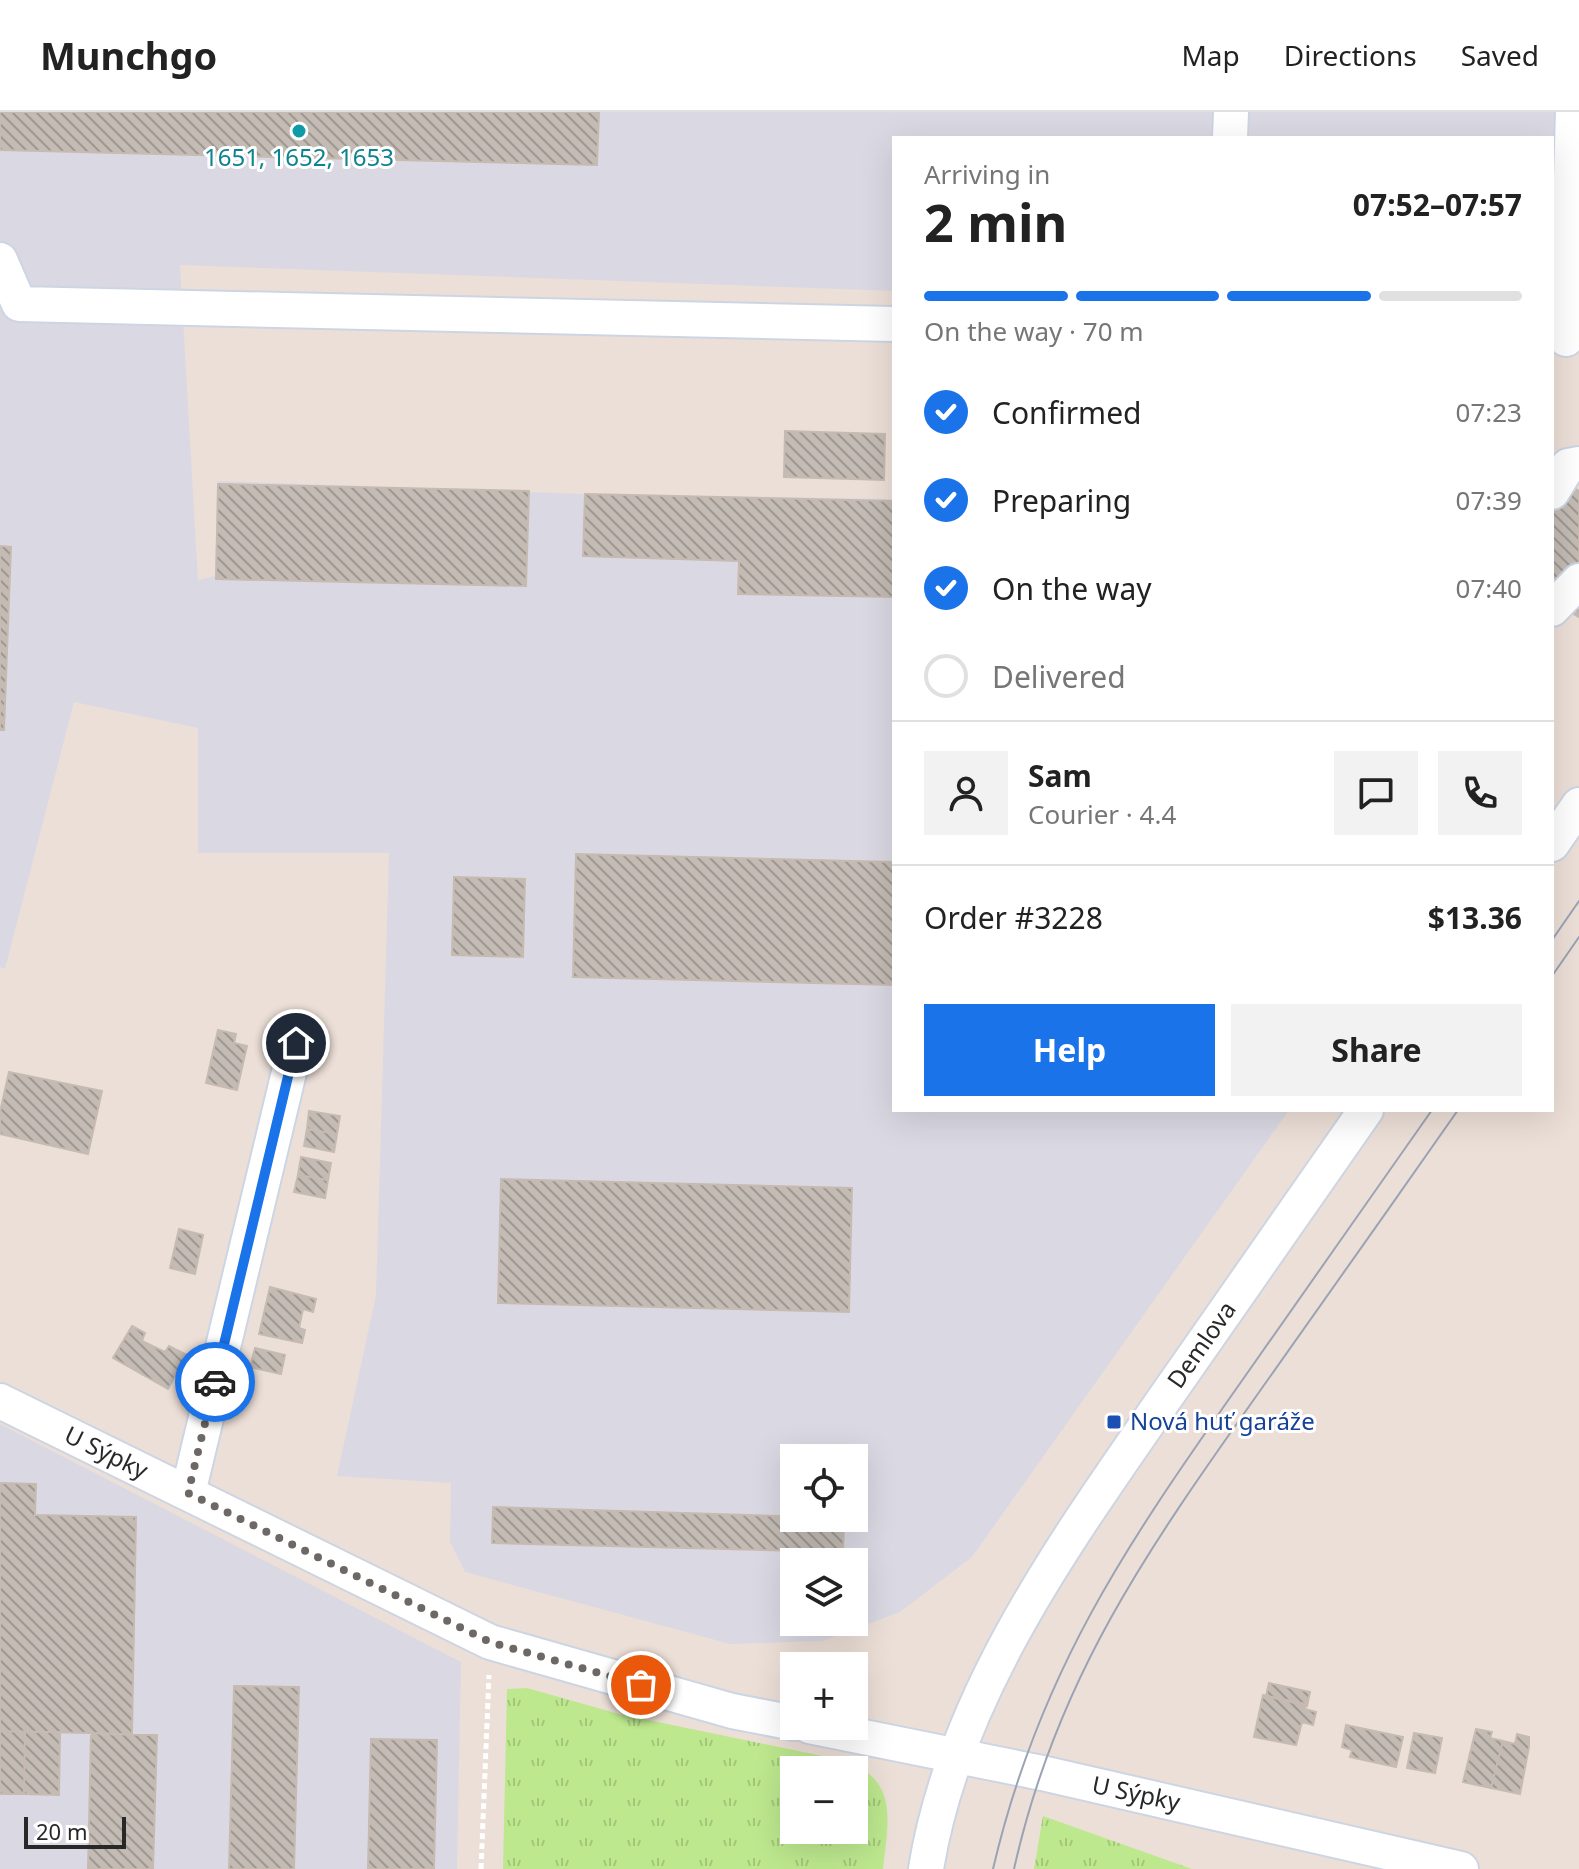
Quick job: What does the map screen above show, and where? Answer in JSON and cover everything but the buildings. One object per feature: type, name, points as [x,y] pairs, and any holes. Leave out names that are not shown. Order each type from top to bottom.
[{"type":"street","points":[[1230,136],[1231,112]]},
{"type":"street","points":[[1566,339],[1573,112]]},
{"type":"street","points":[[0,260],[19,304],[892,324]]},
{"type":"street","points":[[1554,489],[1568,466],[1579,464]]},
{"type":"street","points":[[1554,607],[1579,581]]},
{"type":"street","points":[[1554,841],[1579,805]]},
{"type":"street","points":[[188,1493],[296,1043]]},
{"type":"street","name":"Demlova","points":[[926,1869],[957,1755],[1012,1637],[1063,1549],[1365,1112]]},
{"type":"street","name":"U Sýpky","points":[[0,1401],[490,1642],[732,1711],[780,1720]]},
{"type":"street","name":"U Sýpky","points":[[868,1738],[957,1755],[1362,1857],[1461,1869]]},
{"type":"path","points":[[481,1869],[490,1642]]},
{"type":"shaded area","points":[[0,112],[1579,112],[1554,292],[1554,136],[892,136],[892,291],[180,265],[198,580],[215,576],[218,481],[585,494],[892,499],[892,1112],[1288,1112],[972,1557],[900,1612],[868,1624],[868,1548],[780,1548],[780,1636],[836,1636],[823,1641],[730,1644],[465,1572],[450,1542],[451,1483],[337,1476],[376,1295],[389,853],[198,853],[198,728],[74,702],[5,969],[0,967]]},
{"type":"shaded area","points":[[0,1424],[461,1662],[457,1869],[0,1869]]},
{"type":"green space","points":[[527,1688],[619,1714],[823,1756],[780,1756],[780,1844],[868,1844],[868,1774],[883,1792],[886,1805],[888,1819],[883,1869],[503,1869],[507,1689]]},
{"type":"green space","points":[[1043,1816],[1192,1869],[1034,1869]]},
{"type":"tram line","points":[[1554,937],[1579,901]]},
{"type":"tram line","points":[[1554,973],[1579,937]]},
{"type":"tram line","points":[[993,1869],[1012,1798],[1035,1733],[1092,1612],[1125,1555],[1200,1441],[1431,1112]]},
{"type":"tram line","points":[[1014,1869],[1032,1799],[1055,1734],[1112,1615],[1182,1502],[1457,1112]]},
{"type":"way so far","points":[[215,1382],[188,1493],[490,1642],[641,1685]]},
{"type":"place","name":"1651, 1652, 1653","points":[[299,131]]},
{"type":"place","name":"Nová huť garáže","points":[[1114,1422]]},
{"type":"route","points":[[215,1382],[296,1043]]}]
